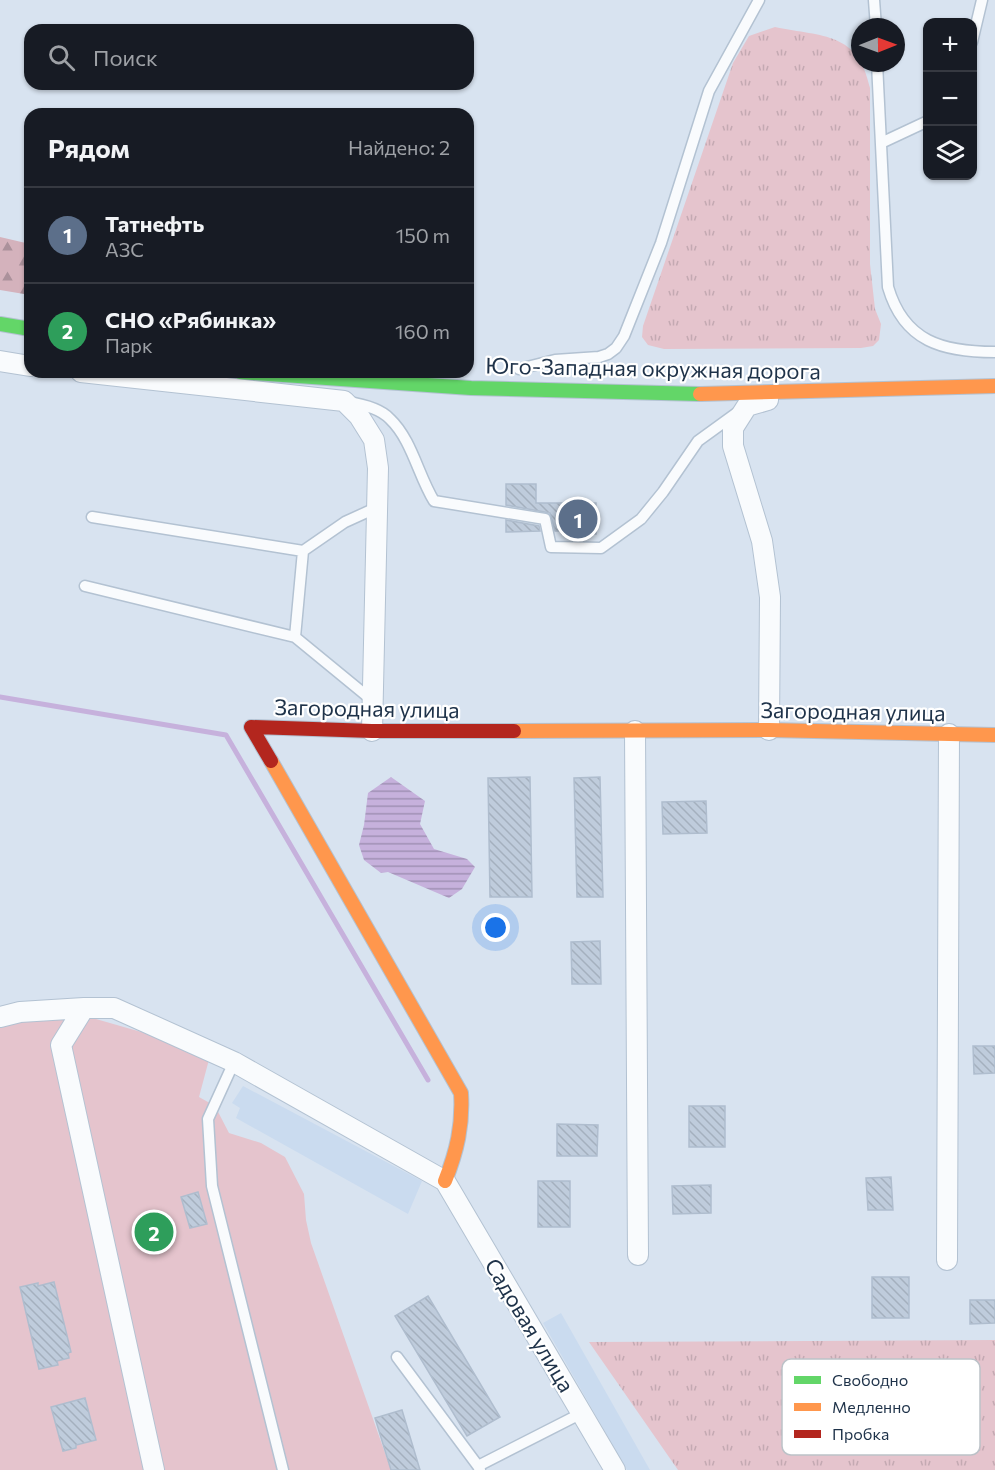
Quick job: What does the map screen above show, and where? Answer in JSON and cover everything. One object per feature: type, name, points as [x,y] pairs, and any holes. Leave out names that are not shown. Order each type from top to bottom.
[{"type":"main road","points":[[0,324],[24,328]]},
{"type":"main road","name":"Юго-Западная окружная дорога","points":[[514,369],[594,371]]},
{"type":"main road","name":"Юго-Западная окружная дорога","points":[[323,378],[612,393],[792,393],[995,386]]},
{"type":"main road","name":"Загородная улица","points":[[445,1181],[459,1146],[463,1119],[461,1093],[251,727],[372,731],[769,730],[995,735]]},
{"type":"street","points":[[0,361],[24,365]]},
{"type":"street","points":[[135,378],[344,401],[359,416],[374,440],[378,468],[372,731]]},
{"type":"street","points":[[769,730],[770,597],[762,541],[733,446],[733,428],[747,406],[792,393]]},
{"type":"street","points":[[635,731],[638,1255]]},
{"type":"street","points":[[947,1260],[949,734]]},
{"type":"street","points":[[84,1008],[61,1045],[154,1470]]},
{"type":"street","points":[[0,1017],[20,1012],[114,1008],[234,1062],[445,1181]]},
{"type":"street","name":"Садовая улица","points":[[445,1181],[615,1470]]},
{"type":"lane","points":[[514,369],[555,360],[599,357],[616,348],[624,336],[661,243],[709,91],[759,0]]},
{"type":"lane","points":[[874,0],[875,18]]},
{"type":"lane","points":[[977,21],[982,0]]},
{"type":"lane","points":[[877,72],[888,286],[892,302],[912,330],[934,344],[949,349],[995,352]]},
{"type":"lane","points":[[881,143],[923,123]]},
{"type":"lane","points":[[344,401],[366,405],[389,417],[404,437],[434,501],[545,519],[551,547],[601,548],[640,519],[663,492],[698,441],[720,423],[747,406]]},
{"type":"lane","points":[[92,517],[303,551],[345,522],[378,507]]},
{"type":"lane","points":[[295,637],[303,551]]},
{"type":"lane","points":[[85,586],[295,637],[373,701]]},
{"type":"lane","points":[[234,1062],[208,1119],[212,1186],[283,1470]]},
{"type":"lane","points":[[397,1357],[479,1468],[582,1413]]},
{"type":"shaded area","points":[[391,777],[425,801],[420,824],[434,849],[467,859],[475,867],[462,889],[449,898],[388,872],[381,873],[364,860],[359,845],[368,793]]},
{"type":"shaded area","points":[[243,1086],[422,1181],[408,1214],[236,1118],[240,1108],[232,1103]]},
{"type":"shaded area","points":[[561,1313],[650,1470],[627,1470],[543,1323]]},
{"type":"green space","points":[[775,27],[836,40],[851,50],[851,72],[865,72],[870,88],[870,264],[875,309],[881,324],[879,340],[873,346],[861,348],[664,349],[648,345],[642,337],[643,326],[733,63],[749,36]]},
{"type":"green space","points":[[0,237],[24,243],[24,294],[0,290]]},
{"type":"green space","points":[[0,1011],[82,1015],[211,1052],[199,1097],[215,1106],[229,1133],[261,1143],[285,1157],[304,1194],[311,1243],[391,1470],[0,1470]]},
{"type":"green space","points":[[995,1340],[995,1470],[678,1470],[589,1342]]},
{"type":"building","points":[[506,484],[536,484],[536,503],[596,503],[596,534],[562,534],[562,531],[555,531],[550,513],[506,505]]},
{"type":"building","points":[[506,520],[539,526],[540,531],[506,532]]},
{"type":"building","points":[[530,777],[532,897],[490,897],[488,778]]},
{"type":"building","points":[[600,777],[603,897],[577,897],[574,778]]},
{"type":"building","points":[[706,801],[707,833],[663,834],[662,802]]},
{"type":"building","points":[[600,941],[601,984],[572,984],[571,942]]},
{"type":"building","points":[[973,1046],[995,1046],[995,1073],[974,1074]]},
{"type":"building","points":[[689,1106],[725,1106],[725,1147],[689,1147]]},
{"type":"building","points":[[557,1124],[598,1125],[597,1156],[557,1156]]},
{"type":"building","points":[[891,1177],[893,1210],[868,1210],[866,1178]]},
{"type":"building","points":[[538,1181],[570,1181],[570,1227],[538,1227]]},
{"type":"building","points":[[711,1185],[711,1213],[673,1214],[672,1186]]},
{"type":"building","points":[[198,1192],[207,1224],[190,1228],[181,1197]]},
{"type":"building","points":[[872,1277],[909,1277],[909,1318],[872,1318]]},
{"type":"building","points":[[54,1282],[71,1352],[68,1353],[69,1358],[57,1361],[58,1365],[39,1369],[20,1287]]},
{"type":"building","points":[[428,1296],[500,1417],[467,1436],[395,1316]]},
{"type":"building","points":[[970,1300],[995,1300],[995,1323],[970,1324]]},
{"type":"building","points":[[85,1398],[96,1440],[63,1451],[51,1407]]},
{"type":"building","points":[[402,1410],[420,1470],[391,1470],[375,1418]]},
{"type":"waterway","points":[[0,697],[226,735],[428,1080]]},
{"type":"traffic: fast","points":[[0,324],[24,328]]},
{"type":"traffic: fast","points":[[327,378],[471,388],[700,394]]},
{"type":"traffic: slow","points":[[700,394],[995,386]]},
{"type":"traffic: slow","points":[[514,731],[769,730],[995,735]]},
{"type":"traffic: slow","points":[[271,761],[461,1093],[458,1138],[445,1181]]},
{"type":"traffic: jam","points":[[271,761],[251,727],[372,731],[514,731]]},
{"type":"place","name":"Татнефть","points":[[578,519]]},
{"type":"place","name":"СНО «Рябинка»","points":[[154,1232]]}]
